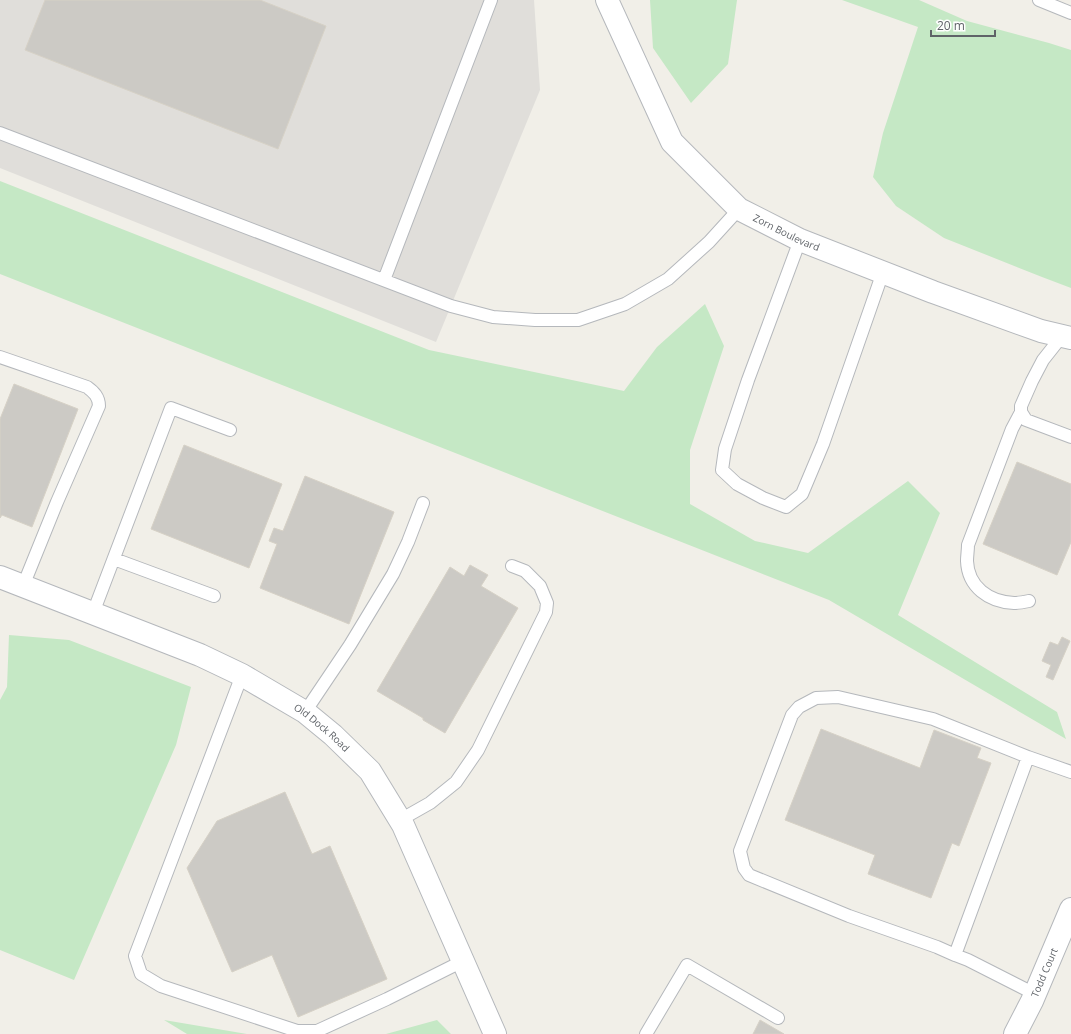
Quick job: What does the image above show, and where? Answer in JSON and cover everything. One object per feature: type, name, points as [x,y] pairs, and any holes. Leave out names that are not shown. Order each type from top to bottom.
[{"type":"street","name":"Zorn Boulevard","points":[[607,0],[672,142],[739,208],[800,240],[933,292],[1041,331],[1066,337]]},
{"type":"street","name":"Old Dock Road","points":[[0,577],[200,655],[242,675],[305,712],[333,735],[370,771],[400,820],[495,1034]]},
{"type":"street","name":"Todd Court","points":[[1015,1034],[1035,994],[1071,909]]},
{"type":"lane","points":[[384,280],[491,0]]},
{"type":"lane","points":[[1039,0],[1071,13]]},
{"type":"lane","points":[[0,133],[451,306],[493,317],[535,320],[578,320],[625,304],[668,279],[709,242],[739,208]]},
{"type":"lane","points":[[800,240],[748,380],[726,449],[722,470],[737,484],[763,498],[786,507],[802,494],[823,444],[883,272]]},
{"type":"lane","points":[[1029,601],[1015,603],[999,601],[986,595],[974,584],[967,561],[968,545],[1032,381],[1043,360],[1066,337]]},
{"type":"lane","points":[[0,357],[87,386],[94,392],[99,400],[99,406],[57,502],[23,586]]},
{"type":"lane","points":[[93,613],[171,408],[230,430]]},
{"type":"lane","points":[[1021,412],[1026,420],[1071,437]]},
{"type":"lane","points":[[305,712],[350,645],[393,574],[408,542],[423,503]]},
{"type":"lane","points":[[114,559],[214,596]]},
{"type":"lane","points":[[400,820],[430,803],[456,782],[478,750],[546,612],[547,603],[540,586],[525,571],[512,566]]},
{"type":"lane","points":[[242,675],[135,956],[140,974],[161,986],[297,1031],[318,1031],[463,961]]},
{"type":"lane","points":[[1035,994],[968,960],[937,947],[849,916],[749,875],[744,868],[740,851],[792,715],[799,707],[816,698],[838,697],[933,719],[1028,757],[1071,772]]},
{"type":"lane","points":[[955,955],[1028,757]]},
{"type":"lane","points":[[648,1033],[687,965],[778,1018]]},
{"type":"shaded area","points":[[0,0],[534,0],[540,90],[436,342],[0,168]]},
{"type":"green space","points":[[650,0],[737,0],[728,64],[691,103],[653,48]]},
{"type":"green space","points":[[842,0],[919,0],[967,21],[1071,50],[1071,288],[944,238],[896,206],[873,177],[883,133],[918,27]]},
{"type":"green space","points":[[0,181],[429,350],[624,391],[657,347],[705,304],[724,346],[690,450],[690,504],[755,541],[808,553],[908,481],[940,513],[898,615],[1057,712],[1066,739],[829,600],[0,274]]},
{"type":"green space","points":[[9,635],[69,640],[191,687],[176,745],[74,980],[0,950],[0,700],[7,687]]},
{"type":"green space","points":[[164,1020],[247,1034],[187,1034]]},
{"type":"green space","points":[[437,1020],[451,1034],[386,1034]]},
{"type":"building","points":[[45,0],[260,0],[326,26],[278,149],[25,50]]},
{"type":"building","points":[[14,384],[78,409],[32,527],[2,515],[0,518],[0,419]]},
{"type":"building","points":[[184,445],[282,484],[249,568],[151,529]]},
{"type":"building","points":[[1017,462],[1071,484],[1071,542],[1057,575],[983,544]]},
{"type":"building","points":[[305,476],[394,512],[349,624],[260,588],[277,544],[269,541],[274,528],[283,531]]},
{"type":"building","points":[[470,565],[488,575],[481,586],[518,608],[445,733],[423,720],[423,718],[377,691],[450,567],[464,576]]},
{"type":"building","points":[[1062,637],[1070,641],[1053,680],[1046,677],[1051,665],[1042,661],[1050,642],[1058,645]]},
{"type":"building","points":[[821,729],[920,768],[934,730],[981,748],[977,758],[991,763],[959,846],[952,843],[931,898],[868,874],[875,855],[785,820]]},
{"type":"building","points":[[285,792],[312,854],[330,846],[387,979],[298,1017],[272,955],[232,972],[187,868],[217,821]]},
{"type":"building","points":[[760,1020],[784,1034],[753,1034]]}]
